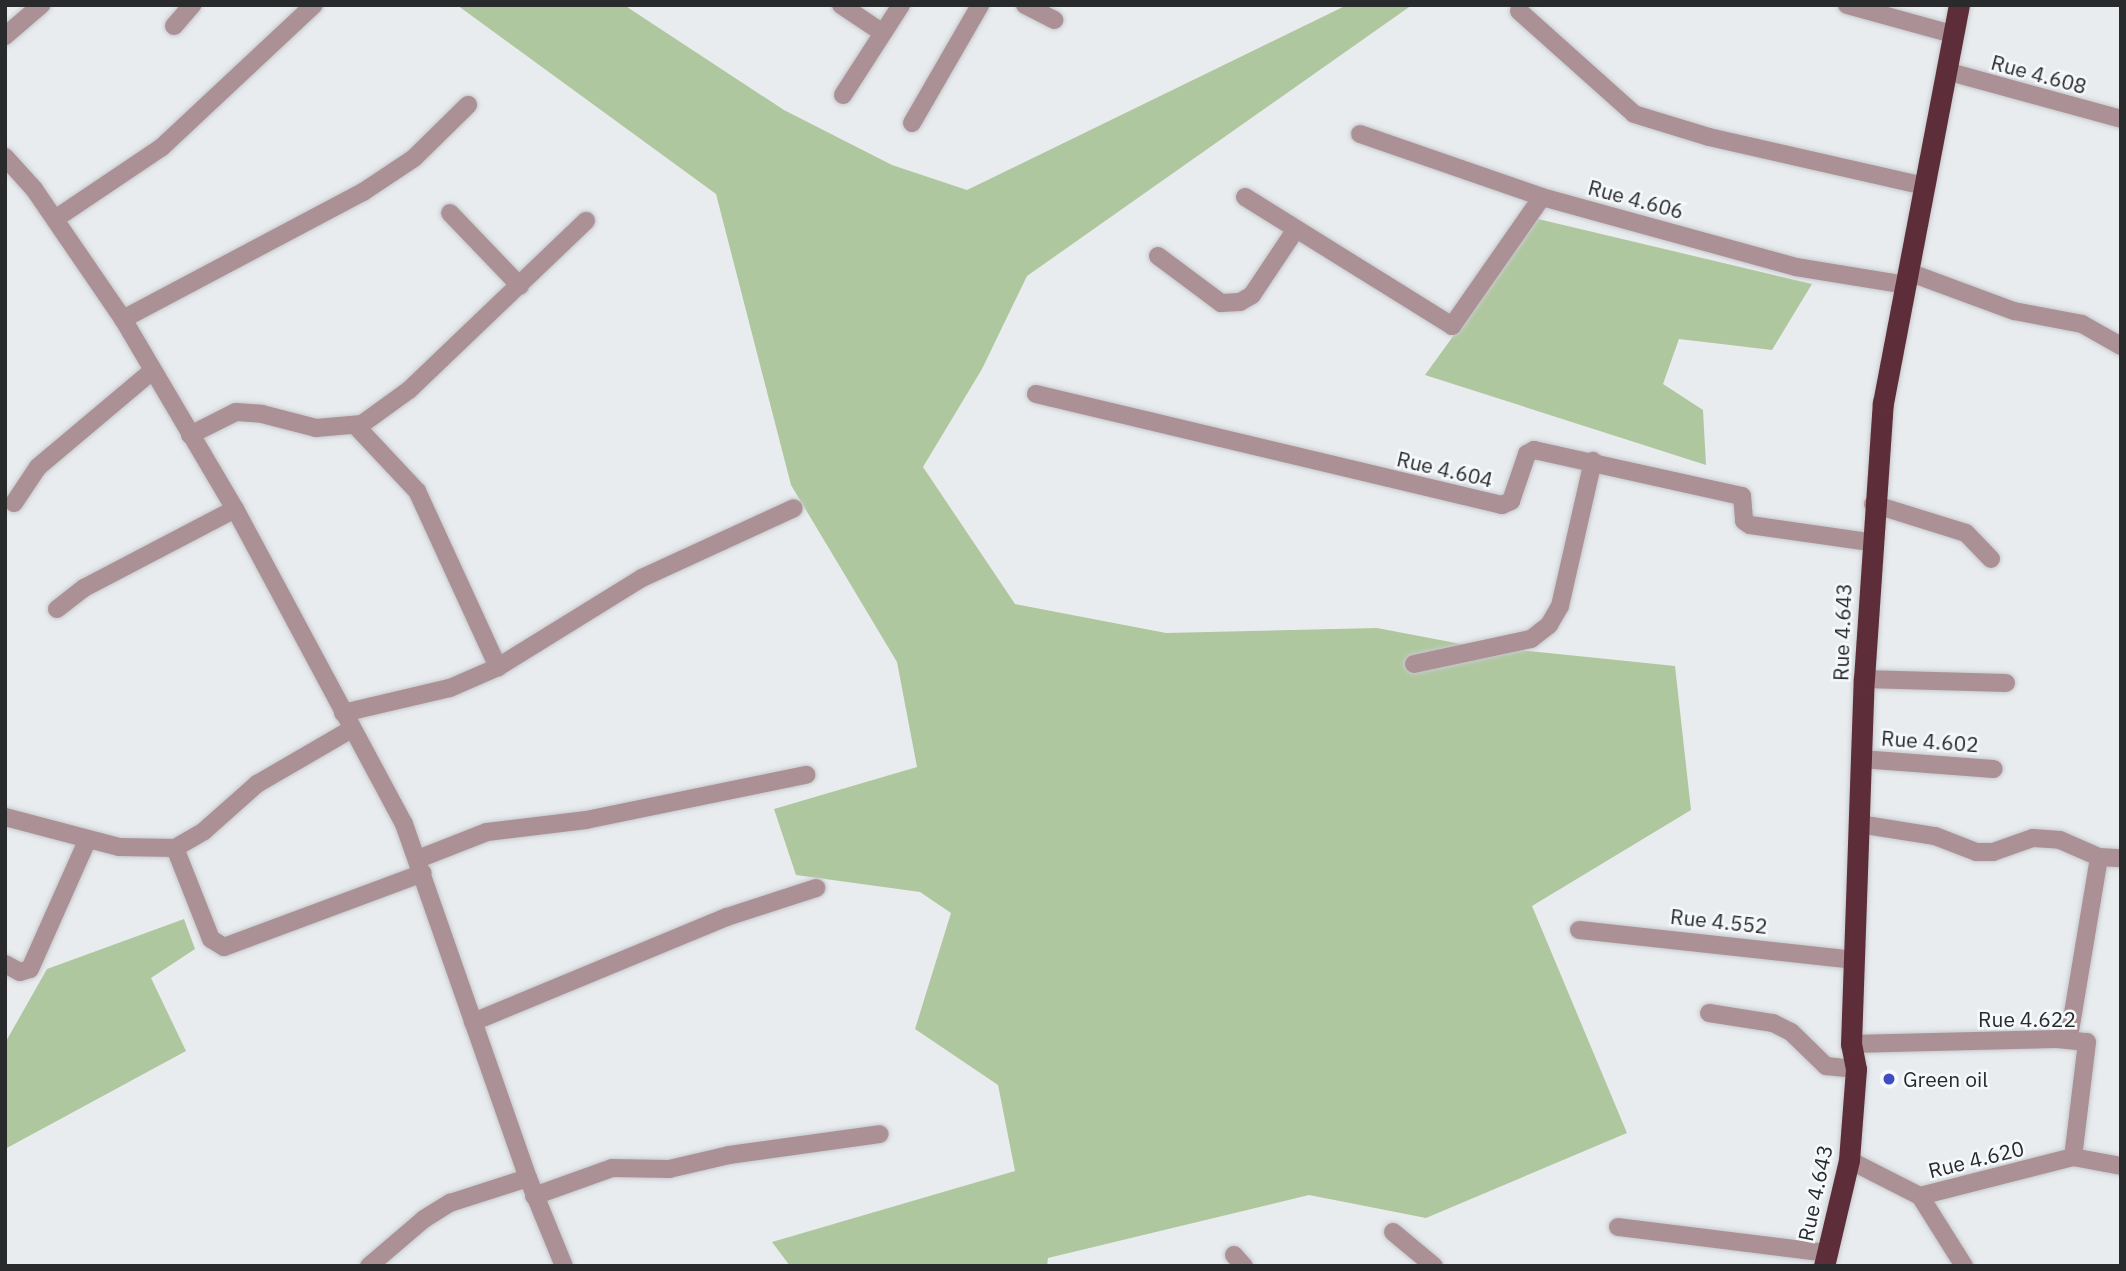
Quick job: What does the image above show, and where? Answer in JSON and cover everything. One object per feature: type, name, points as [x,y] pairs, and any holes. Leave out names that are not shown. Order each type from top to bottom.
[{"type":"highway","name":"Rue 4.643","points":[[1826,1259],[1849,1160],[1856,1069],[1851,1044],[1864,679],[1870,542],[1883,403],[1959,5]]},
{"type":"street","points":[[5,36],[41,5]]},
{"type":"street","points":[[174,26],[192,5]]},
{"type":"street","points":[[55,219],[162,147],[314,5]]},
{"type":"street","points":[[841,5],[883,33]]},
{"type":"street","points":[[843,95],[901,5]]},
{"type":"street","points":[[912,123],[980,5]]},
{"type":"street","points":[[1025,5],[1054,20]]},
{"type":"street","points":[[1847,5],[1952,34]]},
{"type":"street","points":[[1519,12],[1634,114],[1709,137],[1924,186]]},
{"type":"street","name":"Rue 4.608","points":[[1945,71],[2121,119]]},
{"type":"street","points":[[123,318],[363,192],[414,158],[468,105]]},
{"type":"street","name":"Rue 4.606","points":[[1360,134],[1542,197],[1796,267],[1908,279],[2014,312],[2082,324],[2121,346]]},
{"type":"street","points":[[5,158],[55,219],[123,318],[235,509],[399,814],[420,866],[534,1196],[564,1266]]},
{"type":"street","points":[[1245,197],[1452,326],[1542,197]]},
{"type":"street","points":[[450,214],[520,286]]},
{"type":"street","points":[[190,435],[236,412],[262,414],[316,428],[355,425],[383,412],[520,286],[586,221]]},
{"type":"street","points":[[1158,256],[1221,303],[1240,302],[1252,295],[1296,229]]},
{"type":"street","points":[[14,503],[38,467],[152,371]]},
{"type":"street","name":"Rue 4.604","points":[[1035,394],[1502,505],[1511,501],[1527,454],[1534,450],[1742,496],[1744,521],[1749,525],[1870,542]]},
{"type":"street","points":[[355,425],[417,491],[498,667]]},
{"type":"street","points":[[1414,664],[1531,639],[1549,625],[1560,606],[1593,461]]},
{"type":"street","points":[[1873,504],[1966,533],[1991,559]]},
{"type":"street","points":[[343,713],[450,688],[498,667],[642,578],[794,508]]},
{"type":"street","points":[[57,609],[84,588],[235,509]]},
{"type":"street","points":[[1864,679],[2006,684]]},
{"type":"street","points":[[5,817],[87,841],[119,847],[175,848],[204,831],[257,784],[352,729]]},
{"type":"street","name":"Rue 4.602","points":[[1861,759],[1994,769]]},
{"type":"street","points":[[175,848],[211,939],[224,947],[420,866],[487,832],[586,820],[806,775]]},
{"type":"street","points":[[1860,824],[1935,836],[1976,852],[1993,852],[2034,838],[2060,840],[2099,857],[2121,858]]},
{"type":"street","points":[[5,964],[20,972],[30,969],[87,841]]},
{"type":"street","points":[[2057,1039],[2070,1031],[2099,857]]},
{"type":"street","points":[[473,1022],[727,917],[816,888]]},
{"type":"street","name":"Rue 4.552","points":[[1579,930],[1855,960]]},
{"type":"street","points":[[1709,1013],[1773,1023],[1791,1032],[1826,1066],[1856,1069]]},
{"type":"street","name":"Rue 4.622","points":[[1851,1044],[2057,1039],[2087,1042],[2073,1157]]},
{"type":"street","points":[[534,1196],[619,1166],[669,1169],[729,1155],[880,1134]]},
{"type":"street","name":"Rue 4.620","points":[[1849,1160],[1920,1196],[2073,1157],[2121,1166]]},
{"type":"street","points":[[371,1265],[424,1219],[450,1203],[528,1178]]},
{"type":"street","points":[[1920,1196],[1964,1266]]},
{"type":"street","points":[[1618,1227],[1826,1259]]},
{"type":"street","points":[[1393,1232],[1434,1266]]},
{"type":"green space","points":[[457,5],[624,5],[784,110],[892,165],[967,190],[1347,5],[1412,5],[1027,276],[982,369],[923,467],[1015,604],[1166,633],[1377,628],[1461,644],[1675,666],[1691,810],[1532,906],[1627,1133],[1426,1218],[1309,1195],[1048,1258],[1047,1266],[790,1266],[772,1242],[1015,1171],[998,1085],[915,1029],[951,913],[920,892],[796,875],[774,809],[917,767],[897,662],[791,485],[716,194]]},
{"type":"green space","points":[[1538,219],[1812,284],[1772,350],[1679,339],[1663,384],[1703,410],[1706,465],[1425,375]]},
{"type":"green space","points":[[184,919],[195,949],[151,978],[186,1051],[5,1149],[5,1043],[47,969]]},
{"type":"place","name":"Green oil","points":[[1889,1079]]}]
